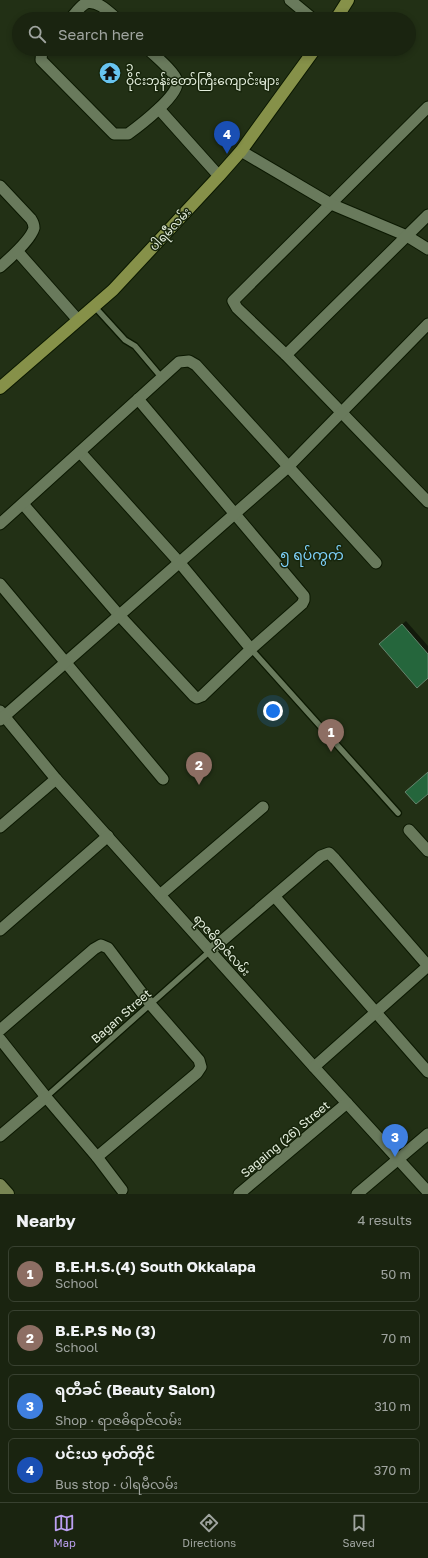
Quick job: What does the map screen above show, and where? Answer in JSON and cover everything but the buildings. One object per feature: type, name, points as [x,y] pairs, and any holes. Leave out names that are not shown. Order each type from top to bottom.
[{"type":"main road","points":[[340,12],[348,0]]},
{"type":"main road","name":"ပါရမီလမ်း","points":[[0,388],[113,290],[241,151],[310,56]]},
{"type":"main road","points":[[0,1184],[8,1194]]},
{"type":"street","points":[[290,0],[305,12]]},
{"type":"street","points":[[77,12],[86,2],[92,1],[100,2],[110,12]]},
{"type":"street","points":[[40,56],[41,60],[114,134],[128,134],[159,109],[177,88],[178,82],[175,76],[155,56]]},
{"type":"street","points":[[428,107],[233,302],[237,308],[286,355],[428,502]]},
{"type":"street","points":[[159,109],[219,176]]},
{"type":"street","points":[[241,151],[331,204],[407,236],[428,249]]},
{"type":"street","points":[[0,186],[31,219],[34,225],[33,230],[18,252],[0,267]]},
{"type":"street","points":[[286,355],[428,215]]},
{"type":"street","points":[[18,252],[78,320]]},
{"type":"street","points":[[1,716],[65,663],[288,466],[428,324]]},
{"type":"street","points":[[2,519],[23,504],[179,362],[189,361],[196,365],[376,563]]},
{"type":"street","points":[[23,504],[120,615],[194,696],[197,698],[202,696],[251,649],[302,604],[304,596],[138,399]]},
{"type":"street","points":[[80,452],[179,562],[251,649]]},
{"type":"street","points":[[0,584],[163,779]]},
{"type":"street","name":"ရာဇဓိရာဇ်လမ်း","points":[[1,716],[210,952],[428,1192]]},
{"type":"street","points":[[0,827],[56,779]]},
{"type":"street","points":[[160,895],[263,806]]},
{"type":"street","points":[[410,830],[428,851]]},
{"type":"street","points":[[0,930],[108,836]]},
{"type":"street","points":[[210,952],[321,856],[329,853],[335,858],[428,966],[314,1067]]},
{"type":"street","points":[[274,896],[428,1072]]},
{"type":"street","points":[[0,1030],[94,949],[101,945],[108,948],[151,1005],[199,1060],[202,1066],[196,1073],[97,1157]]},
{"type":"street","points":[[0,1039],[46,1097],[97,1157],[122,1190]]},
{"type":"street","points":[[0,1136],[46,1097]]},
{"type":"street","name":"Sagaing (26) Street","points":[[239,1194],[347,1103]]},
{"type":"street","points":[[356,1194],[428,1134]]},
{"type":"lane","points":[[94,306],[125,340],[135,346],[162,379]]},
{"type":"lane","points":[[251,649],[398,813]]},
{"type":"lane","name":"Bagan Street","points":[[46,1097],[210,952]]},
{"type":"place","name":"၃ ဝိုင်းဘုန်းတော်ကြီးကျောင်းများ","points":[[110,73]]},
{"type":"place","name":"ပင်းယ မှတ်တိုင်","points":[[227,154]]},
{"type":"place","name":"B.E.H.S.(4) South Okkalapa","points":[[331,752]]},
{"type":"place","name":"B.E.P.S No (3)","points":[[199,785]]},
{"type":"place","name":"ရတီခင် (Beauty Salon)","points":[[395,1157]]},
{"type":"district","name":"၅ ရပ်ကွက်","points":[[312,554]]}]
